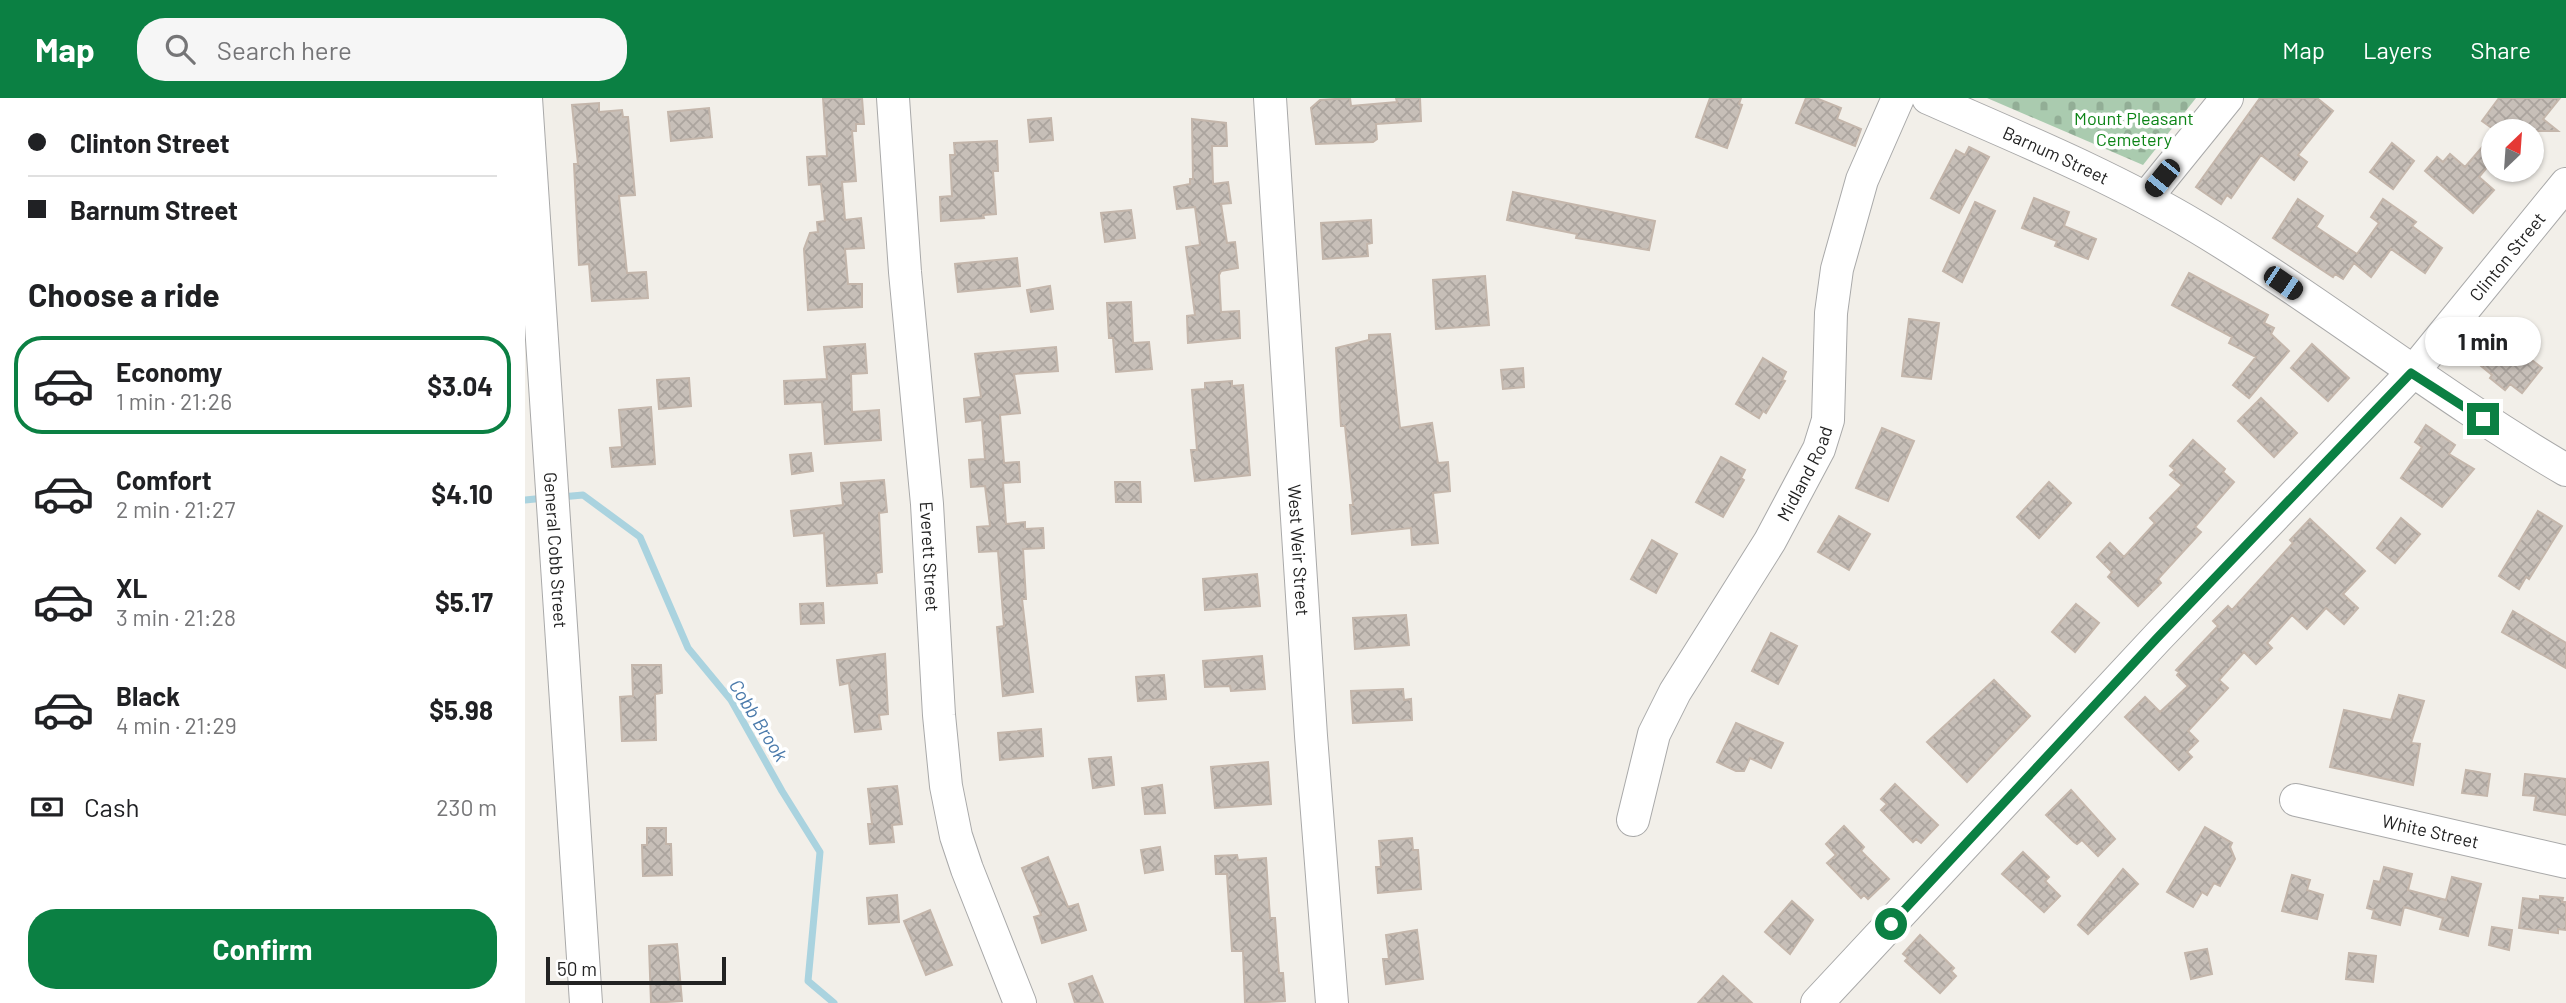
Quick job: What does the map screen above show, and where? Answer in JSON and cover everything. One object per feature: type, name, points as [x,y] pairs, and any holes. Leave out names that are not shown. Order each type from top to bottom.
[{"type":"street","name":"General Cobb Street","points":[[526,98],[586,1003]]},
{"type":"street","name":"Everett Street","points":[[893,98],[946,786],[956,836],[967,869],[1020,1003]]},
{"type":"street","name":"West Weir Street","points":[[1270,98],[1311,736],[1332,1003]]},
{"type":"street","name":"Midland Road","points":[[1633,820],[1646,762],[1659,723],[1675,692],[1770,541],[1819,449],[1828,420],[1831,313],[1837,269],[1862,180],[1898,98]]},
{"type":"street","name":"Barnum Street","points":[[1928,98],[2146,198],[2250,261],[2411,373],[2566,470]]},
{"type":"street","points":[[2146,198],[2227,98]]},
{"type":"street","name":"Clinton Street","points":[[1817,1003],[2175,619],[2411,373],[2566,184]]},
{"type":"street","name":"White Street","points":[[2296,800],[2566,862]]},
{"type":"green space","name":"Mount Pleasant Cemetery","points":[[1987,98],[2196,98],[2143,165]]},
{"type":"building","points":[[823,98],[862,98],[864,124],[856,124],[856,131],[852,131],[856,181],[842,182],[845,220],[861,218],[864,248],[845,249],[848,284],[862,284],[862,307],[808,310],[804,249],[810,233],[818,232],[817,222],[825,221],[821,184],[809,185],[807,157],[827,156]]},
{"type":"building","points":[[1350,98],[1351,106],[1397,102],[1396,98],[1420,98],[1421,121],[1376,124],[1377,139],[1373,142],[1316,144],[1311,108],[1320,100]]},
{"type":"building","points":[[1710,98],[1741,98],[1739,104],[1742,105],[1727,148],[1696,137]]},
{"type":"building","points":[[1806,98],[1816,98],[1841,108],[1837,119],[1861,129],[1855,146],[1796,123]]},
{"type":"building","points":[[2260,98],[2317,98],[2333,111],[2298,155],[2307,162],[2294,180],[2261,155],[2231,198],[2227,195],[2221,204],[2196,187]]},
{"type":"building","points":[[2499,98],[2560,98],[2543,119],[2483,119]]},
{"type":"building","points":[[599,103],[599,112],[622,110],[623,117],[628,117],[635,195],[619,196],[627,273],[646,272],[648,298],[592,301],[589,264],[579,265],[574,164],[578,164],[572,105]]},
{"type":"building","points":[[709,108],[712,137],[671,141],[668,112]]},
{"type":"building","points":[[1051,118],[1053,140],[1030,142],[1028,120]]},
{"type":"building","points":[[1192,119],[1226,123],[1227,146],[1212,146],[1213,184],[1228,182],[1231,203],[1221,204],[1227,243],[1235,242],[1238,268],[1221,271],[1219,275],[1221,312],[1239,311],[1240,338],[1188,343],[1187,316],[1195,315],[1186,247],[1200,245],[1195,207],[1177,209],[1174,187],[1190,184],[1190,179],[1193,179]]},
{"type":"building","points":[[2545,121],[2558,131],[2545,131]]},
{"type":"building","points":[[997,141],[998,171],[993,171],[996,214],[983,215],[984,218],[941,221],[940,197],[952,196],[950,155],[955,155],[954,143]]},
{"type":"building","points":[[2392,143],[2414,161],[2393,189],[2370,172]]},
{"type":"building","points":[[1969,147],[1989,157],[1959,213],[1931,198],[1956,150],[1965,155]]},
{"type":"building","points":[[2481,148],[2479,177],[2481,182],[2494,190],[2473,213],[2425,171],[2437,157],[2443,162],[2450,154],[2465,167]]},
{"type":"building","points":[[1513,192],[1655,221],[1649,250],[1576,238],[1577,234],[1507,220]]},
{"type":"building","points":[[2034,198],[2069,212],[2064,226],[2096,239],[2088,259],[2055,246],[2057,241],[2022,228]]},
{"type":"building","points":[[2298,199],[2323,216],[2316,227],[2357,254],[2379,223],[2371,217],[2383,199],[2416,222],[2412,226],[2442,248],[2425,273],[2391,249],[2371,277],[2354,263],[2343,279],[2335,274],[2333,277],[2273,238]]},
{"type":"building","points":[[1975,202],[1995,211],[1962,282],[1943,271]]},
{"type":"building","points":[[1131,210],[1135,238],[1105,242],[1101,213]]},
{"type":"building","points":[[1371,220],[1372,243],[1367,244],[1368,256],[1323,259],[1321,223]]},
{"type":"building","points":[[1017,258],[1020,286],[958,292],[955,264]]},
{"type":"building","points":[[2189,273],[2268,315],[2264,323],[2274,328],[2271,334],[2289,351],[2249,398],[2233,385],[2256,357],[2229,343],[2232,337],[2172,305]]},
{"type":"building","points":[[1485,276],[1489,325],[1436,329],[1433,280]]},
{"type":"building","points":[[1050,286],[1053,309],[1031,312],[1027,290]]},
{"type":"building","points":[[1131,302],[1133,343],[1149,342],[1152,369],[1116,372],[1113,338],[1109,338],[1107,303]]},
{"type":"building","points":[[1909,319],[1939,323],[1931,379],[1902,376]]},
{"type":"building","points":[[2508,329],[2524,340],[2518,349],[2542,368],[2522,393],[2510,384],[2505,390],[2490,378],[2492,375],[2480,365]]},
{"type":"building","points":[[1390,334],[1400,428],[1432,423],[1438,463],[1448,462],[1450,491],[1433,493],[1438,543],[1412,545],[1411,528],[1352,534],[1350,505],[1353,505],[1345,426],[1341,426],[1336,348],[1369,340],[1369,335]]},
{"type":"building","points":[[865,344],[867,373],[851,374],[852,412],[879,410],[881,440],[825,444],[822,402],[785,404],[784,381],[827,379],[824,347]]},
{"type":"building","points":[[2312,344],[2349,378],[2328,401],[2291,368]]},
{"type":"building","points":[[1056,347],[1058,371],[1014,374],[1020,413],[1000,415],[1004,463],[1019,462],[1020,482],[1003,483],[1006,524],[1025,522],[1025,529],[1043,528],[1044,548],[1023,549],[1026,599],[1022,599],[1033,692],[1003,696],[997,627],[1004,626],[998,551],[979,552],[977,527],[990,526],[985,486],[971,487],[969,460],[985,459],[982,420],[966,422],[964,399],[981,397],[975,354]]},
{"type":"building","points":[[1763,358],[1786,372],[1782,380],[1785,381],[1766,413],[1763,411],[1759,418],[1736,404]]},
{"type":"building","points":[[1523,368],[1524,387],[1503,389],[1501,370]]},
{"type":"building","points":[[689,378],[691,406],[659,409],[657,380]]},
{"type":"building","points":[[1232,381],[1232,386],[1243,385],[1250,475],[1195,481],[1191,450],[1197,450],[1192,390],[1205,389],[1205,383]]},
{"type":"building","points":[[2261,398],[2297,433],[2274,457],[2238,421]]},
{"type":"building","points":[[651,407],[655,464],[612,467],[610,448],[622,447],[619,410]]},
{"type":"building","points":[[2426,425],[2455,445],[2449,454],[2474,469],[2442,507],[2401,478],[2422,447],[2415,442]]},
{"type":"building","points":[[1882,428],[1914,441],[1888,501],[1856,488]]},
{"type":"building","points":[[2193,440],[2225,469],[2223,472],[2234,482],[2195,527],[2201,532],[2158,579],[2161,583],[2138,606],[2108,577],[2112,572],[2097,557],[2110,543],[2124,557],[2155,523],[2150,518],[2182,485],[2170,475],[2175,470],[2170,466]]},
{"type":"building","points":[[811,453],[813,471],[792,474],[790,455]]},
{"type":"building","points":[[1721,457],[1745,470],[1741,478],[1744,480],[1723,517],[1696,502]]},
{"type":"building","points":[[884,480],[887,512],[879,513],[882,572],[876,573],[877,583],[827,586],[824,533],[794,536],[791,511],[843,505],[841,483]]},
{"type":"building","points":[[1115,482],[1140,482],[1141,502],[1116,502]]},
{"type":"building","points":[[2049,482],[2071,503],[2039,538],[2017,517]]},
{"type":"building","points":[[2538,511],[2562,526],[2529,579],[2526,577],[2519,589],[2499,576]]},
{"type":"building","points":[[1839,516],[1870,534],[1849,570],[1818,552]]},
{"type":"building","points":[[2401,518],[2420,534],[2395,563],[2377,548]]},
{"type":"building","points":[[2310,519],[2365,571],[2343,594],[2358,608],[2344,624],[2326,608],[2307,629],[2292,615],[2267,643],[2272,648],[2256,664],[2244,652],[2219,680],[2228,688],[2188,731],[2198,741],[2187,752],[2192,757],[2179,770],[2125,717],[2145,697],[2160,712],[2188,686],[2177,675],[2179,672],[2176,670],[2218,626],[2213,621],[2228,606],[2232,610],[2293,543],[2290,540]]},
{"type":"building","points":[[1652,540],[1677,554],[1656,593],[1631,579]]},
{"type":"building","points":[[1257,574],[1260,606],[1205,610],[1203,579]]},
{"type":"building","points":[[823,603],[824,623],[801,624],[800,604]]},
{"type":"building","points":[[2076,604],[2099,623],[2075,652],[2052,632]]},
{"type":"building","points":[[2513,611],[2566,643],[2566,668],[2502,632]]},
{"type":"building","points":[[1406,615],[1409,645],[1355,649],[1353,618]]},
{"type":"building","points":[[1771,633],[1797,646],[1778,684],[1752,671]]},
{"type":"building","points":[[885,654],[888,714],[879,715],[881,729],[855,732],[849,683],[840,685],[837,660]]},
{"type":"building","points":[[1262,656],[1265,689],[1231,691],[1230,686],[1205,687],[1203,661]]},
{"type":"building","points":[[632,665],[661,665],[662,693],[655,694],[656,740],[622,741],[620,697],[633,696]]},
{"type":"building","points":[[1164,675],[1166,699],[1138,701],[1136,677]]},
{"type":"building","points":[[1994,680],[2030,716],[1967,782],[1927,742]]},
{"type":"building","points":[[1403,689],[1404,700],[1411,699],[1412,720],[1353,723],[1351,691]]},
{"type":"building","points":[[2399,695],[2424,701],[2411,743],[2420,744],[2413,785],[2330,767],[2344,710],[2391,720]]},
{"type":"building","points":[[1736,723],[1783,743],[1771,768],[1750,758],[1744,771],[1736,771],[1717,762]]},
{"type":"building","points":[[1041,729],[1043,756],[1000,760],[998,733]]},
{"type":"building","points":[[1111,757],[1114,785],[1093,788],[1089,759]]},
{"type":"building","points":[[1268,762],[1271,804],[1215,808],[1211,767]]},
{"type":"building","points":[[2466,770],[2490,774],[2487,796],[2462,793]]},
{"type":"building","points":[[2525,774],[2566,779],[2566,815],[2534,810],[2536,796],[2523,795]]},
{"type":"building","points":[[1895,784],[1938,825],[1921,843],[1916,839],[1913,842],[1881,810],[1887,804],[1881,799]]},
{"type":"building","points":[[1162,785],[1165,813],[1145,814],[1142,788]]},
{"type":"building","points":[[897,786],[902,824],[892,825],[894,842],[870,844],[868,824],[872,824],[868,789]]},
{"type":"building","points":[[2071,790],[2115,839],[2098,856],[2082,840],[2077,844],[2074,842],[2046,815]]},
{"type":"building","points":[[1844,826],[1864,847],[1861,851],[1889,879],[1868,899],[1864,895],[1861,898],[1827,863],[1836,855],[1826,844]]},
{"type":"building","points":[[2205,827],[2232,843],[2230,847],[2235,859],[2220,886],[2214,883],[2207,895],[2202,892],[2193,907],[2167,892]]},
{"type":"building","points":[[647,828],[666,828],[666,844],[671,844],[672,875],[643,876],[642,845],[647,845]]},
{"type":"building","points":[[1412,838],[1413,850],[1418,850],[1421,889],[1378,893],[1376,867],[1381,867],[1379,841]]},
{"type":"building","points":[[1160,847],[1163,870],[1145,873],[1141,850]]},
{"type":"building","points":[[2023,852],[2049,877],[2045,881],[2060,896],[2044,912],[2002,874]]},
{"type":"building","points":[[1237,855],[1238,860],[1266,858],[1270,918],[1275,918],[1279,973],[1283,973],[1285,1001],[1245,1003],[1243,951],[1232,951],[1227,874],[1216,874],[1215,856]]},
{"type":"building","points":[[1048,857],[1068,907],[1078,904],[1086,930],[1042,943],[1034,917],[1041,915],[1022,868]]},
{"type":"building","points":[[2384,867],[2412,874],[2408,890],[2446,900],[2452,877],[2481,884],[2468,936],[2440,929],[2443,918],[2404,907],[2400,925],[2372,918],[2374,910],[2367,908],[2374,881],[2380,882]]},
{"type":"building","points":[[2123,869],[2138,884],[2088,934],[2078,925]]},
{"type":"building","points":[[2292,875],[2310,880],[2307,890],[2323,895],[2317,919],[2282,911]]},
{"type":"building","points":[[897,895],[899,922],[869,924],[867,898]]},
{"type":"building","points":[[2540,896],[2563,898],[2562,902],[2566,902],[2566,930],[2558,929],[2558,933],[2519,928],[2523,898],[2540,900]]},
{"type":"building","points":[[1792,901],[1813,920],[1790,954],[1765,932]]},
{"type":"building","points":[[930,910],[952,965],[926,975],[904,921]]},
{"type":"building","points":[[2492,927],[2512,930],[2509,950],[2489,945]]},
{"type":"building","points":[[1417,930],[1423,979],[1386,984],[1383,959],[1389,959],[1386,935]]},
{"type":"building","points":[[1920,935],[1954,968],[1951,971],[1956,976],[1940,993],[1905,961],[1908,958],[1903,954]]},
{"type":"building","points":[[677,944],[682,1001],[651,1003],[649,946]]},
{"type":"building","points":[[2207,949],[2212,974],[2191,979],[2185,953]]},
{"type":"building","points":[[2349,953],[2376,956],[2373,982],[2346,979]]},
{"type":"building","points":[[1092,976],[1103,1003],[1075,1003],[1069,984]]},
{"type":"building","points":[[1723,976],[1752,1003],[1698,1003]]},
{"type":"waterway","name":"Cobb Brook","points":[[561,497],[583,495],[640,537],[688,648],[731,700],[820,852],[808,981],[834,1003]]},
{"type":"waterway","name":"Cobb Brook","points":[[525,500],[545,498]]},
{"type":"route","points":[[1891,924],[2158,637],[2411,373],[2483,419]]}]
